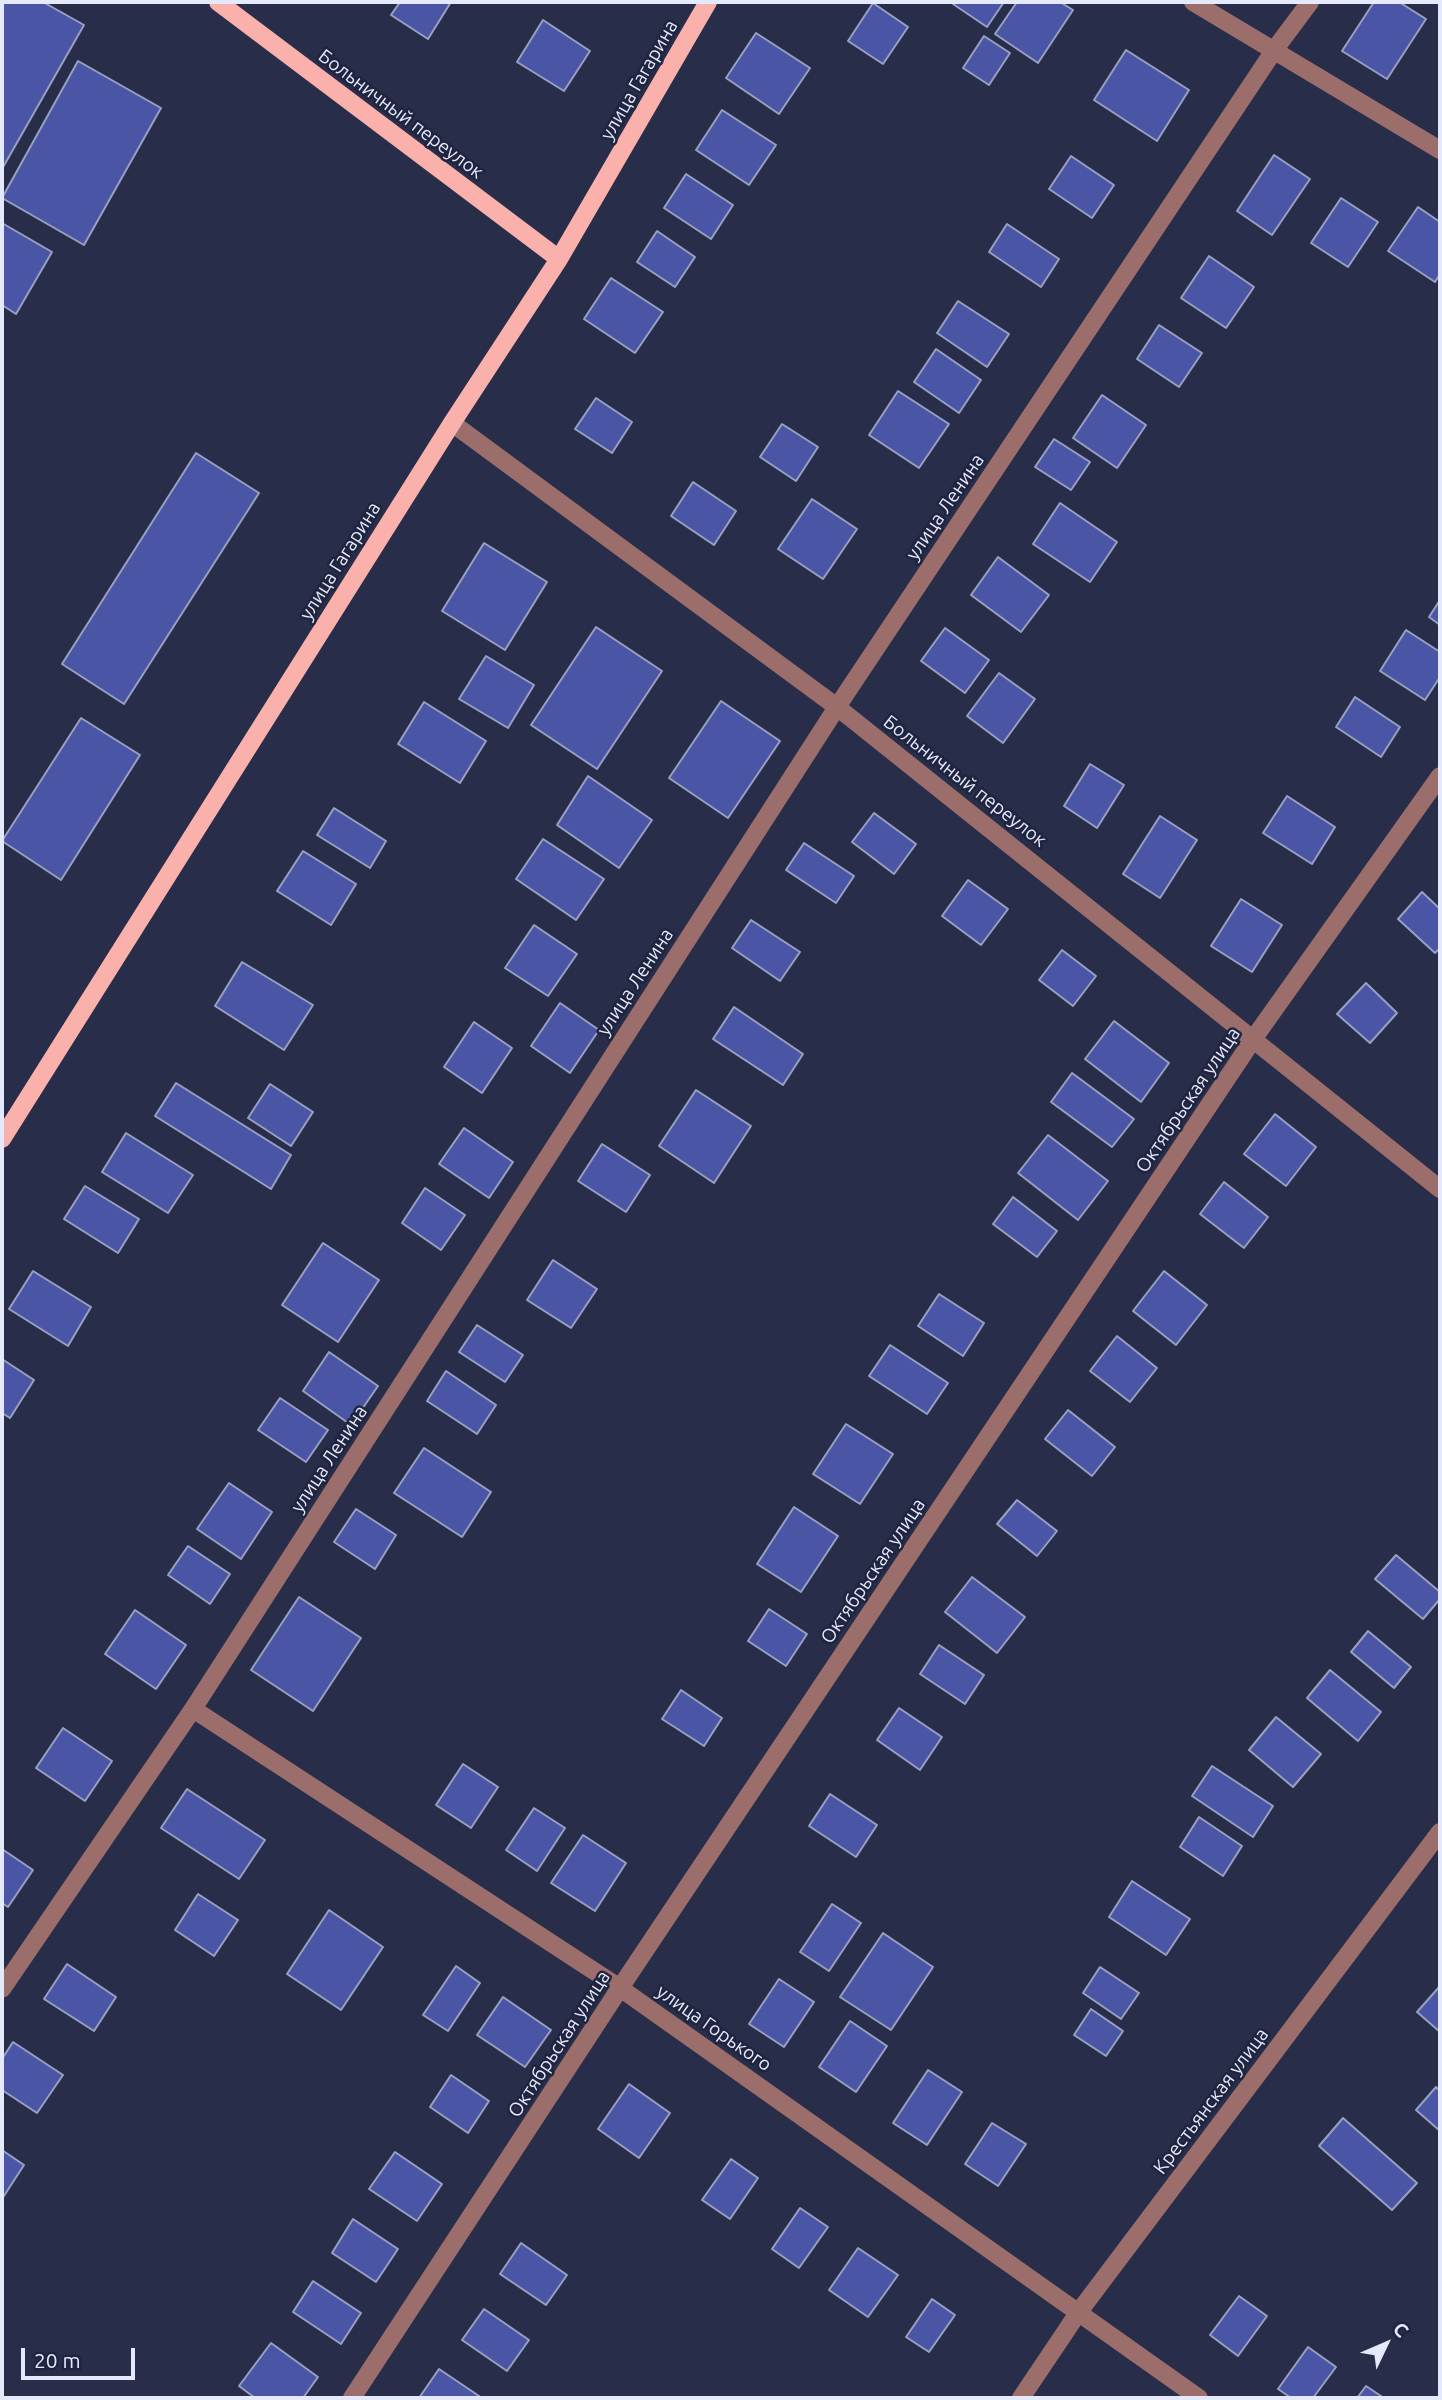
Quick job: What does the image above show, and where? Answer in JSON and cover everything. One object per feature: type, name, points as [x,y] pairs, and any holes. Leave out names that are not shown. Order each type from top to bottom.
[{"type":"main road","name":"Больничный переулок","points":[[218,2],[558,259]]},
{"type":"main road","name":"улица Гагарина","points":[[2,1139],[558,259],[708,2]]},
{"type":"street","points":[[1194,2],[1440,150]]},
{"type":"street","name":"улица Ленина","points":[[2,1989],[193,1709],[837,707],[1275,49],[1310,2]]},
{"type":"street","name":"Больничный переулок","points":[[452,423],[837,707],[1440,1189]]},
{"type":"street","name":"Октябрьская улица","points":[[352,2398],[620,1988],[1254,1038],[1440,776]]},
{"type":"street","name":"улица Горького","points":[[193,1709],[620,1988],[1199,2398]]},
{"type":"street","name":"Крестьянская улица","points":[[1021,2398],[1078,2313],[1440,1832]]},
{"type":"building","points":[[2,2],[43,2],[84,25],[2,169]]},
{"type":"building","points":[[400,2],[451,2],[428,39],[391,15]]},
{"type":"building","points":[[1004,2],[987,27],[953,4]]},
{"type":"building","points":[[1017,2],[1060,2],[1073,10],[1038,63],[995,34]]},
{"type":"building","points":[[1374,2],[1399,2],[1426,19],[1387,79],[1342,51]]},
{"type":"building","points":[[873,3],[908,27],[883,64],[848,41]]},
{"type":"building","points":[[543,20],[590,51],[564,91],[517,62]]},
{"type":"building","points":[[756,33],[810,68],[779,114],[726,78]]},
{"type":"building","points":[[984,36],[1010,53],[989,85],[963,68]]},
{"type":"building","points":[[1126,50],[1189,90],[1157,141],[1094,100]]},
{"type":"building","points":[[78,61],[161,108],[84,245],[2,198]]},
{"type":"building","points":[[722,110],[776,145],[749,185],[696,150]]},
{"type":"building","points":[[1274,155],[1310,179],[1272,235],[1237,211]]},
{"type":"building","points":[[1071,156],[1114,185],[1092,218],[1049,189]]},
{"type":"building","points":[[686,174],[733,205],[711,239],[664,208]]},
{"type":"building","points":[[1341,198],[1378,222],[1348,267],[1311,243]]},
{"type":"building","points":[[1418,207],[1440,222],[1440,274],[1435,282],[1388,251]]},
{"type":"building","points":[[2,223],[52,252],[16,314],[2,305]]},
{"type":"building","points":[[1007,224],[1059,259],[1041,287],[989,252]]},
{"type":"building","points":[[657,231],[695,257],[675,287],[637,262]]},
{"type":"building","points":[[1209,256],[1254,287],[1226,328],[1181,298]]},
{"type":"building","points":[[611,278],[663,312],[635,353],[584,319]]},
{"type":"building","points":[[958,301],[1009,334],[987,367],[937,333]]},
{"type":"building","points":[[1159,325],[1202,353],[1179,387],[1137,359]]},
{"type":"building","points":[[936,349],[981,380],[959,413],[914,382]]},
{"type":"building","points":[[898,391],[949,424],[919,468],[869,435]]},
{"type":"building","points":[[1102,395],[1146,425],[1117,468],[1073,438]]},
{"type":"building","points":[[596,398],[632,422],[612,453],[575,429]]},
{"type":"building","points":[[782,424],[818,447],[796,481],[760,457]]},
{"type":"building","points":[[1054,439],[1090,462],[1071,490],[1035,467]]},
{"type":"building","points":[[196,453],[259,493],[124,704],[62,664]]},
{"type":"building","points":[[693,482],[736,511],[714,545],[671,516]]},
{"type":"building","points":[[812,499],[857,529],[823,579],[778,549]]},
{"type":"building","points":[[1060,503],[1117,542],[1090,582],[1033,544]]},
{"type":"building","points":[[484,543],[547,582],[505,650],[442,611]]},
{"type":"building","points":[[998,557],[1049,595],[1021,632],[971,595]]},
{"type":"building","points":[[1440,600],[1440,625],[1429,617]]},
{"type":"building","points":[[596,627],[662,671],[597,769],[531,725]]},
{"type":"building","points":[[945,628],[989,660],[965,693],[921,661]]},
{"type":"building","points":[[1406,630],[1440,652],[1440,677],[1425,700],[1380,671]]},
{"type":"building","points":[[486,656],[534,685],[508,728],[459,699]]},
{"type":"building","points":[[999,673],[1035,699],[1003,743],[967,716]]},
{"type":"building","points":[[1355,697],[1400,727],[1381,757],[1336,727]]},
{"type":"building","points":[[721,701],[780,741],[728,818],[669,778]]},
{"type":"building","points":[[424,702],[486,741],[460,783],[398,744]]},
{"type":"building","points":[[81,718],[140,755],[61,880],[2,841]]},
{"type":"building","points":[[1090,764],[1124,785],[1097,828],[1064,806]]},
{"type":"building","points":[[588,776],[652,820],[619,868],[557,825]]},
{"type":"building","points":[[1287,796],[1335,827],[1312,864],[1263,833]]},
{"type":"building","points":[[334,808],[386,841],[370,868],[317,835]]},
{"type":"building","points":[[874,813],[916,844],[894,874],[852,842]]},
{"type":"building","points":[[1160,816],[1197,840],[1160,898],[1123,874]]},
{"type":"building","points":[[543,839],[604,879],[576,920],[516,879]]},
{"type":"building","points":[[804,843],[854,876],[836,903],[786,870]]},
{"type":"building","points":[[303,851],[356,884],[331,925],[277,891]]},
{"type":"building","points":[[968,880],[1008,909],[981,945],[942,916]]},
{"type":"building","points":[[1422,892],[1440,909],[1440,948],[1435,953],[1398,919]]},
{"type":"building","points":[[1241,899],[1282,925],[1252,972],[1211,946]]},
{"type":"building","points":[[751,920],[800,952],[780,981],[732,948]]},
{"type":"building","points":[[534,925],[577,954],[548,996],[505,968]]},
{"type":"building","points":[[1062,950],[1096,976],[1073,1006],[1039,980]]},
{"type":"building","points":[[242,962],[313,1005],[284,1050],[215,1006]]},
{"type":"building","points":[[1366,983],[1397,1013],[1370,1043],[1337,1014]]},
{"type":"building","points":[[560,1003],[599,1030],[570,1073],[531,1046]]},
{"type":"building","points":[[734,1007],[803,1054],[783,1085],[713,1039]]},
{"type":"building","points":[[1114,1021],[1169,1063],[1141,1102],[1085,1059]]},
{"type":"building","points":[[474,1022],[512,1048],[482,1093],[444,1067]]},
{"type":"building","points":[[1072,1073],[1134,1119],[1112,1147],[1051,1102]]},
{"type":"building","points":[[176,1083],[291,1155],[271,1189],[155,1116]]},
{"type":"building","points":[[270,1084],[313,1112],[291,1146],[248,1118]]},
{"type":"building","points":[[696,1090],[751,1126],[714,1183],[659,1146]]},
{"type":"building","points":[[1275,1114],[1316,1147],[1286,1186],[1244,1154]]},
{"type":"building","points":[[464,1128],[513,1162],[489,1198],[439,1164]]},
{"type":"building","points":[[126,1133],[193,1175],[168,1213],[102,1172]]},
{"type":"building","points":[[1048,1135],[1108,1181],[1078,1220],[1018,1173]]},
{"type":"building","points":[[602,1144],[650,1175],[626,1212],[578,1181]]},
{"type":"building","points":[[1224,1182],[1268,1217],[1244,1248],[1200,1214]]},
{"type":"building","points":[[85,1186],[139,1219],[118,1253],[64,1219]]},
{"type":"building","points":[[425,1188],[465,1215],[441,1250],[402,1223]]},
{"type":"building","points":[[1013,1197],[1057,1231],[1037,1257],[993,1224]]},
{"type":"building","points":[[323,1243],[379,1280],[338,1342],[282,1305]]},
{"type":"building","points":[[553,1260],[597,1289],[571,1328],[527,1300]]},
{"type":"building","points":[[33,1271],[91,1307],[68,1346],[9,1309]]},
{"type":"building","points":[[1164,1271],[1207,1305],[1176,1345],[1133,1311]]},
{"type":"building","points":[[939,1294],[984,1323],[963,1356],[918,1326]]},
{"type":"building","points":[[477,1325],[523,1355],[505,1382],[459,1352]]},
{"type":"building","points":[[1117,1336],[1157,1368],[1130,1402],[1090,1371]]},
{"type":"building","points":[[890,1345],[948,1383],[927,1414],[869,1376]]},
{"type":"building","points":[[329,1352],[378,1386],[351,1425],[303,1391]]},
{"type":"building","points":[[2,1359],[34,1380],[10,1418],[2,1413]]},
{"type":"building","points":[[446,1371],[496,1405],[477,1434],[427,1401]]},
{"type":"building","points":[[280,1398],[328,1430],[306,1462],[258,1430]]},
{"type":"building","points":[[1068,1410],[1115,1447],[1092,1476],[1045,1439]]},
{"type":"building","points":[[846,1424],[893,1454],[860,1504],[813,1474]]},
{"type":"building","points":[[424,1448],[491,1492],[462,1537],[394,1493]]},
{"type":"building","points":[[229,1483],[272,1512],[241,1559],[197,1529]]},
{"type":"building","points":[[1017,1500],[1057,1531],[1037,1556],[997,1524]]},
{"type":"building","points":[[794,1507],[838,1536],[801,1592],[757,1564]]},
{"type":"building","points":[[356,1509],[396,1535],[375,1569],[334,1542]]},
{"type":"building","points":[[188,1546],[230,1574],[210,1604],[168,1575]]},
{"type":"building","points":[[1396,1555],[1440,1592],[1440,1599],[1423,1619],[1375,1579]]},
{"type":"building","points":[[972,1577],[1025,1617],[997,1653],[945,1612]]},
{"type":"building","points":[[299,1597],[361,1638],[313,1711],[251,1670]]},
{"type":"building","points":[[769,1609],[807,1634],[786,1666],[748,1641]]},
{"type":"building","points":[[135,1610],[186,1645],[156,1689],[105,1654]]},
{"type":"building","points":[[1368,1631],[1411,1667],[1394,1688],[1351,1652]]},
{"type":"building","points":[[939,1645],[984,1675],[965,1704],[920,1674]]},
{"type":"building","points":[[1330,1670],[1381,1712],[1358,1741],[1307,1698]]},
{"type":"building","points":[[681,1690],[722,1718],[704,1746],[662,1719]]},
{"type":"building","points":[[899,1708],[942,1737],[920,1770],[877,1740]]},
{"type":"building","points":[[1276,1717],[1321,1754],[1293,1787],[1249,1750]]},
{"type":"building","points":[[63,1728],[112,1761],[85,1801],[36,1768]]},
{"type":"building","points":[[463,1764],[498,1787],[471,1828],[436,1805]]},
{"type":"building","points":[[1212,1766],[1273,1806],[1253,1837],[1192,1796]]},
{"type":"building","points":[[187,1789],[265,1840],[239,1879],[161,1828]]},
{"type":"building","points":[[830,1794],[877,1825],[856,1857],[809,1826]]},
{"type":"building","points":[[534,1808],[565,1828],[537,1871],[506,1850]]},
{"type":"building","points":[[1199,1817],[1242,1846],[1223,1876],[1180,1847]]},
{"type":"building","points":[[583,1835],[626,1863],[595,1911],[551,1883]]},
{"type":"building","points":[[2,1849],[33,1870],[8,1907],[2,1903]]},
{"type":"building","points":[[1132,1881],[1190,1919],[1166,1955],[1109,1917]]},
{"type":"building","points":[[198,1894],[238,1920],[214,1956],[175,1930]]},
{"type":"building","points":[[832,1904],[861,1923],[829,1971],[800,1952]]},
{"type":"building","points":[[329,1910],[383,1947],[341,2010],[287,1974]]},
{"type":"building","points":[[883,1933],[933,1967],[891,2030],[840,1997]]},
{"type":"building","points":[[67,1964],[116,1997],[94,2031],[44,1999]]},
{"type":"building","points":[[456,1966],[480,1983],[448,2031],[423,2015]]},
{"type":"building","points":[[1100,1967],[1139,1993],[1121,2019],[1083,1993]]},
{"type":"building","points":[[779,1979],[814,2002],[784,2047],[749,2024]]},
{"type":"building","points":[[1440,1986],[1440,2032],[1417,2012]]},
{"type":"building","points":[[503,1997],[551,2030],[525,2067],[477,2035]]},
{"type":"building","points":[[1091,2009],[1123,2031],[1106,2056],[1074,2035]]},
{"type":"building","points":[[850,2021],[887,2046],[856,2092],[819,2067]]},
{"type":"building","points":[[13,2042],[63,2075],[37,2113],[2,2090],[2,2059]]},
{"type":"building","points":[[928,2070],[962,2092],[927,2145],[893,2123]]},
{"type":"building","points":[[451,2075],[489,2101],[468,2133],[430,2107]]},
{"type":"building","points":[[629,2084],[670,2113],[639,2158],[598,2129]]},
{"type":"building","points":[[1436,2087],[1440,2091],[1440,2131],[1416,2110]]},
{"type":"building","points":[[1343,2118],[1417,2183],[1392,2210],[1319,2146]]},
{"type":"building","points":[[992,2123],[1026,2144],[998,2186],[965,2164]]},
{"type":"building","points":[[2,2150],[24,2165],[2,2199]]},
{"type":"building","points":[[395,2152],[442,2184],[417,2221],[369,2189]]},
{"type":"building","points":[[731,2159],[758,2178],[730,2219],[702,2200]]},
{"type":"building","points":[[800,2208],[828,2227],[799,2268],[772,2249]]},
{"type":"building","points":[[353,2219],[398,2249],[376,2282],[332,2253]]},
{"type":"building","points":[[521,2243],[567,2275],[546,2305],[500,2274]]},
{"type":"building","points":[[858,2248],[898,2275],[868,2317],[829,2290]]},
{"type":"building","points":[[313,2281],[361,2313],[341,2344],[293,2312]]},
{"type":"building","points":[[1239,2296],[1267,2316],[1238,2356],[1210,2335]]},
{"type":"building","points":[[932,2299],[955,2315],[929,2352],[906,2337]]},
{"type":"building","points":[[484,2309],[529,2340],[507,2371],[462,2340]]},
{"type":"building","points":[[271,2343],[318,2377],[303,2398],[255,2398],[239,2386]]},
{"type":"building","points":[[1308,2347],[1336,2367],[1313,2398],[1291,2398],[1278,2389]]},
{"type":"building","points":[[439,2369],[482,2398],[419,2398]]},
{"type":"building","points":[[1366,2386],[1384,2398],[1357,2398]]}]
